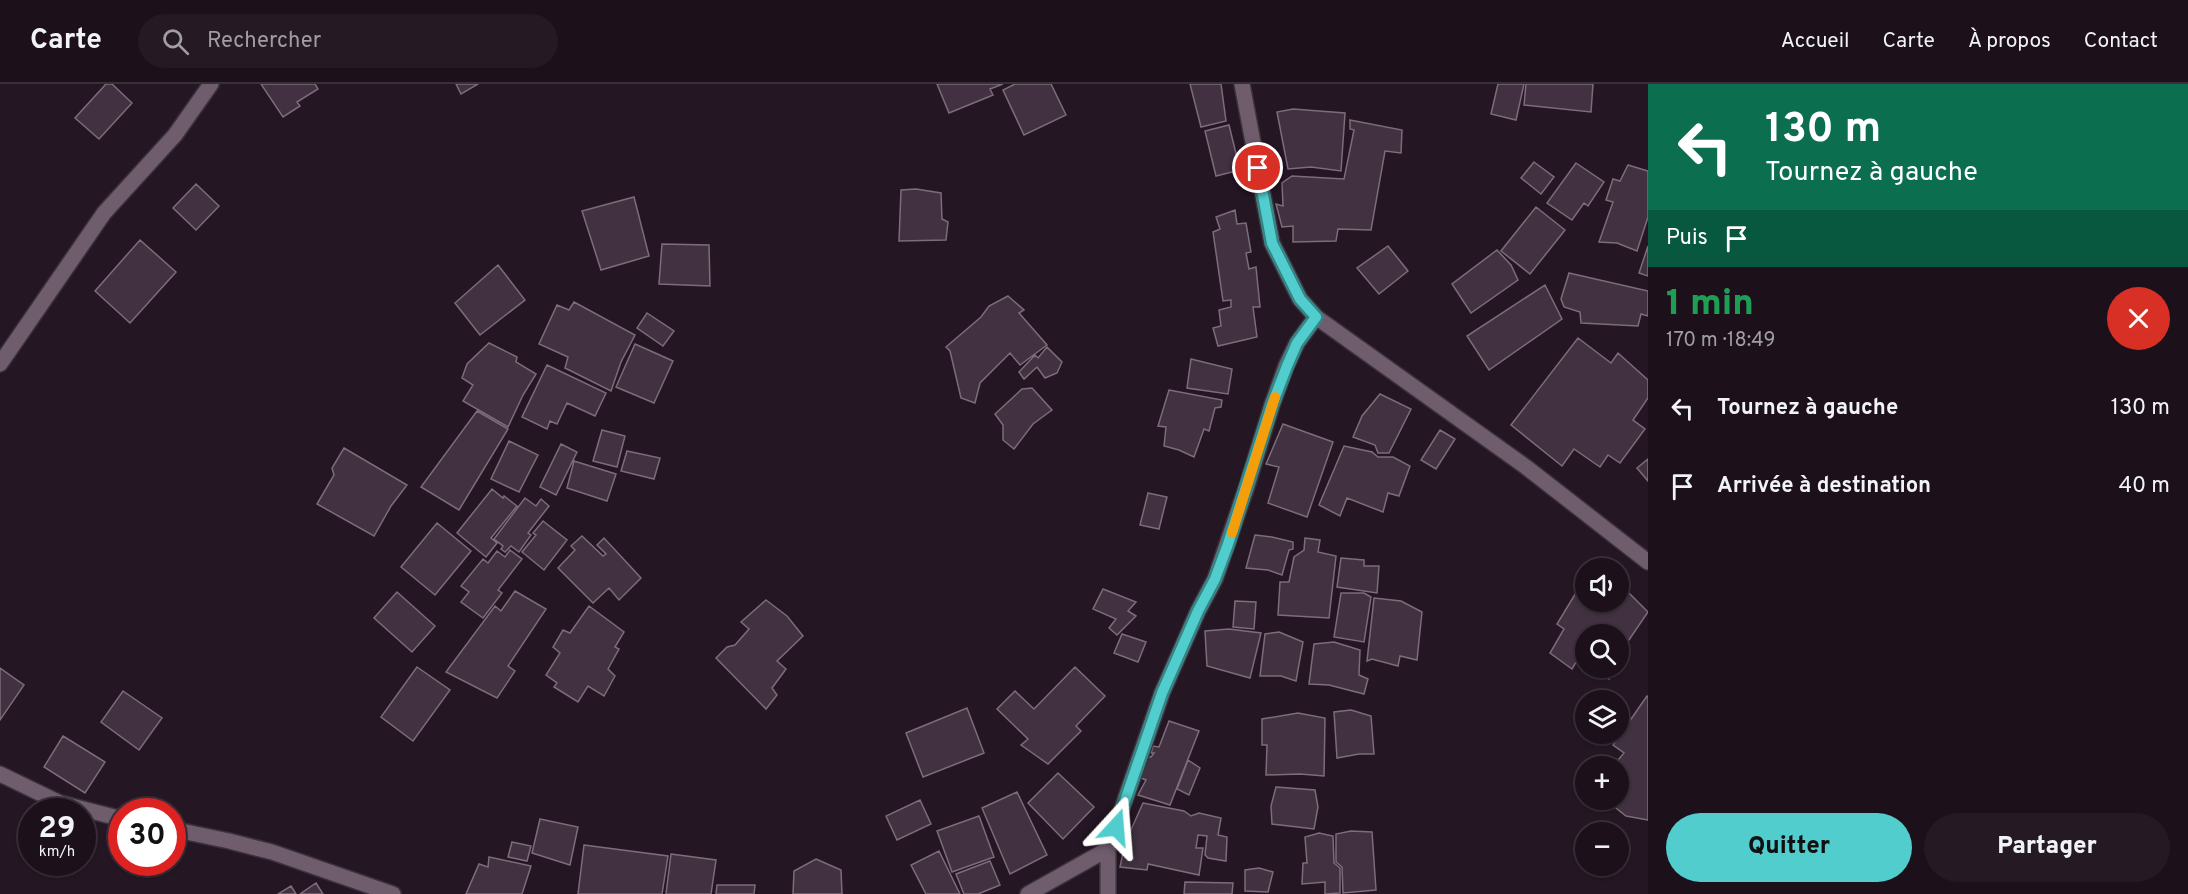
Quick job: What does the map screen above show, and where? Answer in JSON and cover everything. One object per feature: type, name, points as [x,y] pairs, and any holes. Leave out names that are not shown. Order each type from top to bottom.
[{"type":"street","points":[[0,364],[104,213],[175,135],[211,84]]},
{"type":"street","points":[[1242,84],[1272,243],[1300,299],[1316,317],[1518,460],[1648,562]]},
{"type":"street","points":[[1108,894],[1108,849],[1162,693],[1198,611],[1215,579],[1287,366],[1297,343],[1316,317]]},
{"type":"street","points":[[0,774],[60,803],[108,815]]},
{"type":"street","points":[[186,832],[272,852],[393,894]]},
{"type":"street","points":[[1028,894],[1108,849]]},
{"type":"building","points":[[106,84],[112,84],[132,103],[99,139],[75,118]]},
{"type":"building","points":[[261,84],[315,84],[318,89],[297,102],[300,106],[283,117]]},
{"type":"building","points":[[456,84],[478,84],[461,94]]},
{"type":"building","points":[[937,84],[1003,84],[990,89],[993,95],[949,113]]},
{"type":"building","points":[[1015,84],[1051,84],[1066,115],[1024,135],[1003,90]]},
{"type":"building","points":[[1190,84],[1221,84],[1226,121],[1201,127]]},
{"type":"building","points":[[1498,84],[1524,84],[1516,120],[1491,114]]},
{"type":"building","points":[[1526,84],[1593,84],[1591,112],[1524,105]]},
{"type":"building","points":[[1293,109],[1345,113],[1341,171],[1311,167],[1288,169],[1277,112]]},
{"type":"building","points":[[1350,120],[1402,130],[1401,153],[1385,151],[1371,230],[1338,229],[1336,241],[1293,242],[1293,226],[1282,227],[1276,204],[1283,206],[1282,183],[1292,176],[1344,179],[1354,130],[1350,129]]},
{"type":"building","points":[[1229,125],[1240,170],[1216,176],[1205,131]]},
{"type":"building","points":[[1534,162],[1554,177],[1541,194],[1521,178]]},
{"type":"building","points":[[1576,163],[1604,182],[1588,206],[1584,203],[1572,220],[1547,203]]},
{"type":"building","points":[[1628,165],[1648,171],[1648,217],[1637,251],[1617,243],[1599,242],[1613,202],[1606,200],[1613,179],[1620,181]]},
{"type":"building","points":[[196,184],[219,206],[196,230],[173,208]]},
{"type":"building","points":[[916,189],[941,193],[942,219],[948,222],[946,240],[899,241],[901,190]]},
{"type":"building","points":[[634,197],[649,256],[601,270],[582,211]]},
{"type":"building","points":[[1536,207],[1565,230],[1530,274],[1501,251]]},
{"type":"building","points":[[1235,210],[1237,224],[1246,223],[1251,252],[1246,253],[1249,269],[1256,267],[1260,307],[1253,307],[1257,337],[1218,346],[1213,328],[1221,326],[1219,310],[1231,307],[1231,300],[1223,301],[1213,232],[1220,229],[1216,217]]},
{"type":"building","points":[[140,240],[176,272],[130,323],[95,291]]},
{"type":"building","points":[[662,244],[709,245],[710,286],[659,284]]},
{"type":"building","points":[[1388,246],[1408,271],[1379,294],[1357,268]]},
{"type":"building","points":[[1648,246],[1648,276],[1639,273]]},
{"type":"building","points":[[1497,250],[1511,265],[1518,280],[1471,313],[1452,284]]},
{"type":"building","points":[[498,265],[525,300],[480,335],[455,303]]},
{"type":"building","points":[[1569,273],[1648,291],[1648,316],[1641,314],[1638,326],[1581,323],[1580,312],[1564,307],[1561,299]]},
{"type":"building","points":[[1545,285],[1562,319],[1489,370],[1467,336]]},
{"type":"building","points":[[1008,296],[1024,310],[1019,313],[1047,345],[1020,365],[1010,353],[980,383],[975,403],[961,398],[950,351],[946,347],[981,317],[989,306]]},
{"type":"building","points":[[574,302],[635,335],[621,362],[611,391],[565,368],[568,357],[539,344],[557,305],[569,310]]},
{"type":"building","points":[[647,313],[674,331],[663,346],[637,328]]},
{"type":"building","points":[[1578,338],[1611,363],[1618,353],[1648,380],[1648,398],[1633,420],[1645,429],[1620,463],[1608,455],[1600,467],[1574,449],[1562,466],[1511,425]]},
{"type":"building","points":[[489,343],[517,357],[516,362],[536,374],[508,427],[463,401],[473,385],[462,378],[467,364]]},
{"type":"building","points":[[635,344],[673,361],[654,403],[616,387]]},
{"type":"building","points":[[1047,347],[1062,362],[1057,373],[1045,378],[1037,367],[1024,379],[1019,372],[1035,355],[1038,358]]},
{"type":"building","points":[[1191,359],[1232,369],[1228,394],[1187,388]]},
{"type":"building","points":[[547,365],[606,393],[595,416],[567,403],[557,424],[550,421],[547,429],[522,417]]},
{"type":"building","points":[[1032,388],[1052,410],[1033,424],[1014,449],[1003,440],[1003,425],[995,414],[1022,389]]},
{"type":"building","points":[[1169,390],[1222,400],[1221,407],[1215,408],[1209,431],[1204,429],[1194,457],[1164,446],[1166,427],[1158,426]]},
{"type":"building","points":[[1380,394],[1411,409],[1389,453],[1378,453],[1375,445],[1353,437],[1362,416]]},
{"type":"building","points":[[477,411],[508,429],[459,510],[421,487]]},
{"type":"building","points":[[1283,424],[1333,442],[1307,517],[1268,503],[1279,467],[1266,464]]},
{"type":"building","points":[[602,430],[625,436],[617,467],[593,461]]},
{"type":"building","points":[[1440,430],[1455,439],[1436,469],[1421,460]]},
{"type":"building","points":[[509,441],[538,455],[519,492],[491,479]]},
{"type":"building","points":[[561,444],[577,452],[556,495],[540,487]]},
{"type":"building","points":[[1344,446],[1372,452],[1378,457],[1393,457],[1410,466],[1399,496],[1388,493],[1383,512],[1347,498],[1340,516],[1319,505]]},
{"type":"building","points":[[344,448],[407,485],[391,506],[374,536],[317,504],[334,475],[332,468]]},
{"type":"building","points":[[627,451],[660,458],[654,479],[621,471]]},
{"type":"building","points":[[1648,459],[1648,481],[1637,468]]},
{"type":"building","points":[[574,461],[616,474],[607,501],[567,488]]},
{"type":"building","points":[[492,489],[517,506],[491,538],[497,543],[486,557],[457,533]]},
{"type":"building","points":[[1148,493],[1167,497],[1159,529],[1140,525]]},
{"type":"building","points":[[525,498],[536,506],[541,499],[549,506],[528,533],[531,535],[519,552],[511,546],[505,552],[501,549],[503,546],[494,539]]},
{"type":"building","points":[[543,521],[567,540],[544,570],[522,552],[536,535],[533,533]]},
{"type":"building","points":[[437,523],[471,551],[435,595],[401,567]]},
{"type":"building","points":[[1255,535],[1293,542],[1293,549],[1289,550],[1282,575],[1268,570],[1246,568]]},
{"type":"building","points":[[582,536],[603,556],[606,554],[597,545],[604,538],[641,578],[619,600],[609,588],[593,603],[558,568],[575,550],[571,546]]},
{"type":"building","points":[[1305,538],[1320,540],[1318,552],[1336,556],[1329,618],[1278,615],[1280,582],[1289,582],[1294,557],[1304,550]]},
{"type":"building","points":[[510,550],[522,559],[498,590],[502,593],[483,618],[461,602],[469,592],[461,586],[483,559],[488,563],[497,551],[505,557]]},
{"type":"building","points":[[1341,558],[1364,560],[1364,566],[1379,566],[1377,593],[1337,587]]},
{"type":"building","points":[[1103,589],[1136,602],[1128,611],[1136,616],[1117,635],[1109,628],[1116,619],[1093,609]]},
{"type":"building","points":[[515,591],[546,609],[508,666],[515,671],[497,698],[446,672],[495,606],[501,611]]},
{"type":"building","points":[[397,592],[435,626],[412,652],[374,618]]},
{"type":"building","points":[[1341,593],[1364,593],[1371,597],[1364,642],[1334,637]]},
{"type":"building","points":[[1629,593],[1648,612],[1629,640],[1629,624],[1575,624],[1575,664],[1572,669],[1550,653],[1564,629],[1557,624],[1575,594],[1575,612],[1629,612]]},
{"type":"building","points":[[1374,598],[1401,601],[1422,612],[1417,660],[1400,656],[1398,666],[1372,659],[1367,661]]},
{"type":"building","points":[[766,600],[787,616],[803,636],[777,661],[786,669],[772,688],[777,695],[766,709],[716,658],[727,647],[735,645],[749,629],[741,622]]},
{"type":"building","points":[[1235,601],[1256,602],[1254,629],[1233,627]]},
{"type":"building","points":[[589,606],[624,632],[615,647],[619,649],[608,669],[615,676],[604,696],[588,686],[578,702],[554,687],[557,683],[546,675],[560,653],[553,647],[563,630],[570,633]]},
{"type":"building","points":[[1229,629],[1261,633],[1250,678],[1207,666],[1205,631]]},
{"type":"building","points":[[1279,632],[1303,642],[1296,681],[1281,676],[1260,676],[1265,634]]},
{"type":"building","points":[[1122,634],[1146,642],[1138,662],[1114,653]]},
{"type":"building","points":[[1334,642],[1360,650],[1359,675],[1368,679],[1364,694],[1329,685],[1309,684],[1314,644]]},
{"type":"building","points":[[417,667],[450,690],[413,741],[381,717]]},
{"type":"building","points":[[1075,667],[1105,696],[1076,726],[1081,731],[1048,764],[1021,745],[1028,739],[997,709],[1015,691],[1034,709]]},
{"type":"building","points":[[0,668],[24,685],[0,720]]},
{"type":"building","points":[[123,691],[162,718],[139,750],[101,722]]},
{"type":"building","points":[[1647,696],[1648,820],[1626,816],[1618,810],[1629,810],[1629,756],[1621,756],[1624,753],[1613,745],[1629,744],[1629,722]]},
{"type":"building","points":[[967,708],[984,753],[923,777],[906,733]]},
{"type":"building","points":[[1351,710],[1371,716],[1374,754],[1337,758],[1334,712]]},
{"type":"building","points":[[1298,713],[1325,718],[1324,776],[1266,775],[1267,745],[1262,745],[1262,719]]},
{"type":"building","points":[[1169,721],[1199,731],[1170,805],[1138,795],[1146,780],[1141,778],[1148,757],[1154,753],[1151,753],[1153,746],[1159,747]]},
{"type":"building","points":[[63,736],[105,762],[85,793],[44,767]]},
{"type":"building","points":[[1188,760],[1200,768],[1189,795],[1177,789]]},
{"type":"building","points":[[1058,773],[1094,807],[1063,839],[1028,803]]},
{"type":"building","points":[[1276,787],[1315,790],[1318,807],[1314,829],[1272,824],[1271,806]]},
{"type":"building","points":[[1017,792],[1047,855],[1010,874],[982,808]]},
{"type":"building","points":[[920,800],[931,824],[897,840],[886,816]]},
{"type":"building","points":[[1143,803],[1184,811],[1191,816],[1199,813],[1221,818],[1218,835],[1227,837],[1226,861],[1208,858],[1205,855],[1207,836],[1198,835],[1196,848],[1203,848],[1199,875],[1148,864],[1147,870],[1120,867],[1125,843]]},
{"type":"building","points":[[979,816],[994,857],[952,872],[937,831]]},
{"type":"building","points":[[540,819],[578,827],[570,865],[532,853]]},
{"type":"building","points":[[1351,831],[1372,832],[1376,890],[1343,893],[1342,867],[1336,862],[1336,834]]},
{"type":"building","points":[[1319,833],[1333,836],[1334,863],[1340,868],[1340,893],[1325,894],[1325,882],[1302,884],[1303,863],[1307,863],[1305,837]]},
{"type":"building","points":[[512,842],[531,846],[527,861],[508,857]]},
{"type":"building","points":[[584,845],[668,856],[662,894],[578,894]]},
{"type":"building","points":[[939,851],[960,894],[926,894],[911,865]]},
{"type":"building","points":[[671,854],[716,860],[711,894],[666,894]]},
{"type":"building","points":[[489,857],[531,866],[522,894],[466,894],[479,864],[488,867]]},
{"type":"building","points":[[816,859],[841,870],[842,894],[793,894],[794,871]]},
{"type":"building","points":[[990,861],[1000,885],[978,894],[964,894],[956,874]]},
{"type":"building","points":[[1259,868],[1273,872],[1268,892],[1245,891],[1245,870]]},
{"type":"building","points":[[1185,882],[1233,883],[1232,894],[1184,894]]},
{"type":"building","points":[[316,883],[323,894],[300,894]]},
{"type":"building","points":[[717,885],[755,885],[754,894],[716,894]]},
{"type":"building","points":[[291,886],[296,894],[278,894]]},
{"type":"slow traffic","points":[[1232,533],[1275,397]]},
{"type":"route","points":[[1116,827],[1162,693],[1198,611],[1215,579],[1228,544],[1272,405],[1287,366],[1297,343],[1316,317],[1300,299],[1272,243],[1258,168]]}]
